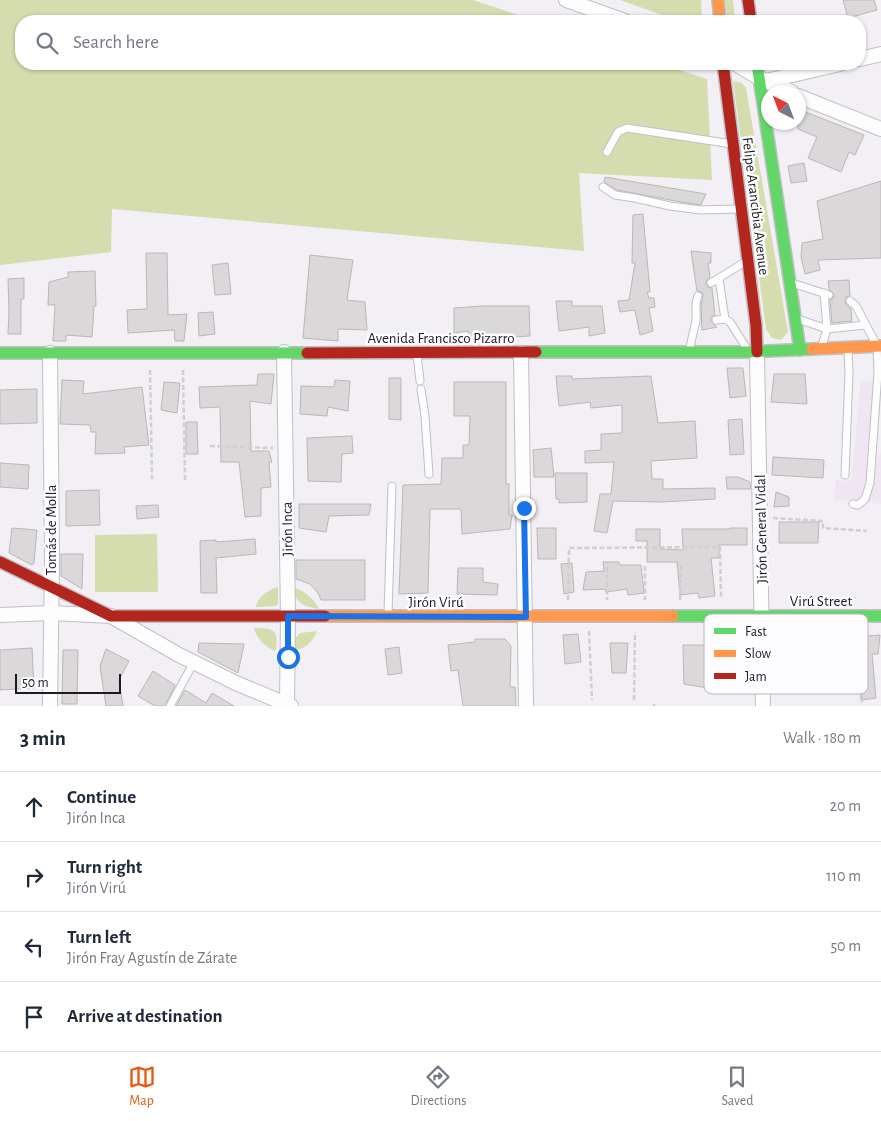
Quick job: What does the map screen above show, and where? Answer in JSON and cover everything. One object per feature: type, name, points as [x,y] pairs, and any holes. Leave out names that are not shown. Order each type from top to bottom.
[{"type":"main road","points":[[718,0],[719,15]]},
{"type":"main road","points":[[748,0],[750,15]]},
{"type":"main road","name":"Felipe Arancibia Avenue","points":[[724,70],[756,325],[753,352]]},
{"type":"main road","name":"Felipe Arancibia Avenue","points":[[760,74],[800,350]]},
{"type":"main road","name":"Avenida Francisco Pizarro","points":[[0,353],[753,352],[879,346]]},
{"type":"main road","points":[[0,562],[111,616]]},
{"type":"main road","name":"Jirón Virú","points":[[111,616],[704,616]]},
{"type":"main road","name":"Virú Street","points":[[868,616],[881,616]]},
{"type":"street","points":[[566,0],[603,7],[616,15]]},
{"type":"street","points":[[866,58],[881,54]]},
{"type":"street","points":[[760,74],[792,70]]},
{"type":"street","points":[[760,74],[780,85]]},
{"type":"street","points":[[806,99],[881,128]]},
{"type":"street","name":"Jirón Inca","points":[[284,352],[289,705]]},
{"type":"street","name":"Jirón General Vidal","points":[[753,352],[761,517],[762,614]]},
{"type":"street","name":"Tomás de Molla","points":[[50,353],[52,560],[50,706]]},
{"type":"street","points":[[521,353],[526,706]]},
{"type":"street","points":[[0,615],[50,613],[111,616],[194,662],[238,684],[289,705]]},
{"type":"lane","points":[[607,152],[618,132],[627,128],[733,144]]},
{"type":"lane","points":[[603,187],[615,196],[635,198],[670,206],[701,210],[741,209]]},
{"type":"lane","points":[[711,284],[747,261]]},
{"type":"lane","points":[[719,279],[725,319]]},
{"type":"lane","points":[[790,283],[827,294],[827,329],[822,350]]},
{"type":"lane","points":[[690,352],[693,328],[699,323],[696,301],[698,296]]},
{"type":"lane","points":[[850,301],[856,306],[879,346],[870,483],[865,499],[858,504],[853,504]]},
{"type":"lane","points":[[795,318],[827,329],[866,325]]},
{"type":"lane","points":[[716,320],[725,319],[730,322],[753,352]]},
{"type":"lane","points":[[845,475],[849,373],[848,348]]},
{"type":"lane","points":[[417,353],[425,416],[429,474]]},
{"type":"lane","points":[[388,616],[392,486]]},
{"type":"lane","points":[[170,706],[194,662]]},
{"type":"path","points":[[150,353],[152,479]]},
{"type":"path","points":[[183,353],[184,481]]},
{"type":"path","points":[[210,446],[286,448]]},
{"type":"path","points":[[761,517],[823,520],[823,528],[867,531]]},
{"type":"path","points":[[568,617],[569,548],[720,547],[721,614]]},
{"type":"path","points":[[634,700],[645,566]]},
{"type":"path","points":[[680,616],[681,566]]},
{"type":"path","points":[[607,567],[608,617]]},
{"type":"path","points":[[588,617],[592,700]]},
{"type":"path","points":[[862,694],[862,702]]},
{"type":"shaded area","points":[[861,381],[880,383],[873,453],[881,454],[881,504],[834,499],[836,480],[851,481]]},
{"type":"green space","points":[[0,0],[473,0],[518,15],[15,15],[15,70],[679,70],[707,79],[712,180],[579,173],[584,251],[112,209],[111,252],[0,265]]},
{"type":"green space","points":[[620,0],[701,0],[702,15],[662,15]]},
{"type":"green space","points":[[725,0],[733,0],[734,15],[727,15]]},
{"type":"green space","points":[[733,81],[742,83],[746,88],[788,332],[781,340],[772,338],[766,329]]},
{"type":"green space","points":[[157,534],[158,592],[95,592],[95,535]]},
{"type":"green space","points":[[278,587],[278,603],[276,606],[256,607],[258,600],[264,594]]},
{"type":"green space","points":[[293,587],[308,595],[319,609],[309,607],[298,601]]},
{"type":"green space","points":[[254,628],[265,628],[273,631],[277,642],[275,651],[262,642]]},
{"type":"green space","points":[[317,631],[308,644],[294,650],[293,641],[300,633]]},
{"type":"building","points":[[843,0],[874,0],[877,10],[859,15],[847,15]]},
{"type":"building","points":[[806,112],[864,135],[855,155],[849,152],[841,172],[808,158],[817,137],[800,130],[806,130]]},
{"type":"building","points":[[804,163],[807,181],[791,183],[788,166]]},
{"type":"building","points":[[605,177],[706,194],[701,205],[681,202],[617,190],[604,182]]},
{"type":"building","points":[[881,181],[881,258],[818,260],[820,270],[805,274],[801,257],[802,243],[823,239],[817,201]]},
{"type":"building","points":[[643,214],[650,292],[647,292],[649,298],[654,298],[655,307],[649,308],[653,331],[640,335],[635,310],[620,312],[618,301],[629,300],[635,263],[632,263],[633,215]]},
{"type":"building","points":[[691,251],[711,253],[711,263],[708,263],[710,277],[706,284],[712,288],[715,315],[711,317],[711,321],[717,327],[702,330],[701,306],[703,296],[702,292],[697,291]]},
{"type":"building","points":[[146,253],[167,253],[168,315],[187,314],[184,341],[175,341],[174,330],[128,333],[127,310],[147,309]]},
{"type":"building","points":[[310,255],[353,260],[347,300],[365,302],[367,330],[338,329],[338,341],[303,338]]},
{"type":"building","points":[[228,263],[231,294],[215,295],[212,265]]},
{"type":"building","points":[[95,271],[96,306],[94,306],[92,337],[66,335],[66,341],[53,341],[55,305],[48,305],[49,282],[68,277],[68,272]]},
{"type":"building","points":[[24,278],[24,299],[21,299],[21,334],[8,334],[8,279]]},
{"type":"building","points":[[849,280],[850,296],[846,297],[845,301],[846,305],[851,309],[852,321],[832,323],[830,300],[833,299],[834,294],[829,289],[828,281]]},
{"type":"building","points":[[556,301],[572,301],[572,306],[602,306],[605,333],[589,336],[589,327],[559,331]]},
{"type":"building","points":[[529,306],[530,336],[468,340],[468,331],[454,333],[454,308]]},
{"type":"building","points":[[213,312],[215,334],[199,336],[198,313]]},
{"type":"building","points":[[727,368],[743,368],[746,396],[730,398]]},
{"type":"building","points":[[258,374],[274,374],[271,404],[250,401],[251,451],[269,451],[272,462],[269,462],[271,487],[261,488],[261,516],[245,517],[239,462],[221,462],[220,407],[200,408],[199,387],[257,385]]},
{"type":"building","points":[[774,374],[805,374],[807,404],[771,402]]},
{"type":"building","points":[[556,376],[572,376],[572,379],[651,376],[658,423],[695,421],[697,458],[651,461],[652,479],[663,479],[663,489],[715,488],[715,499],[662,502],[613,501],[607,533],[594,531],[600,494],[611,494],[614,462],[585,463],[585,451],[601,450],[601,434],[622,433],[622,405],[591,408],[590,402],[559,406]]},
{"type":"building","points":[[389,378],[401,378],[401,420],[389,419]]},
{"type":"building","points":[[62,380],[84,381],[83,394],[142,387],[149,445],[124,447],[125,453],[95,454],[96,432],[91,432],[90,425],[60,424]]},
{"type":"building","points":[[335,380],[350,381],[348,411],[328,407],[327,416],[300,414],[301,386],[334,387]]},
{"type":"building","points":[[164,382],[180,383],[177,413],[161,410]]},
{"type":"building","points":[[454,382],[506,382],[506,484],[509,484],[509,515],[512,515],[510,529],[462,534],[461,509],[430,509],[428,593],[399,594],[403,485],[441,484],[442,458],[463,458],[463,445],[469,445],[470,416],[454,416]]},
{"type":"building","points":[[37,389],[37,423],[0,424],[0,390]]},
{"type":"building","points":[[742,419],[744,454],[730,455],[728,420]]},
{"type":"building","points":[[186,422],[197,422],[198,454],[186,454]]},
{"type":"building","points":[[352,436],[353,453],[342,454],[341,482],[308,481],[307,438]]},
{"type":"building","points":[[551,448],[554,477],[534,477],[533,450]]},
{"type":"building","points":[[773,457],[824,460],[823,478],[772,475]]},
{"type":"building","points":[[0,463],[29,465],[28,489],[0,487]]},
{"type":"building","points":[[555,473],[587,473],[587,502],[559,503],[559,499],[556,499]]},
{"type":"building","points":[[726,477],[738,477],[750,482],[751,489],[727,489]]},
{"type":"building","points":[[99,490],[100,525],[66,526],[66,491]]},
{"type":"building","points":[[776,492],[789,497],[789,506],[774,507]]},
{"type":"building","points":[[299,504],[371,504],[369,515],[329,516],[326,532],[299,528]]},
{"type":"building","points":[[158,505],[159,517],[137,519],[136,506]]},
{"type":"building","points":[[779,522],[819,522],[818,543],[779,543]]},
{"type":"building","points":[[12,528],[37,530],[34,563],[32,565],[9,553]]},
{"type":"building","points":[[537,528],[556,528],[556,559],[538,559]]},
{"type":"building","points":[[747,528],[747,545],[719,545],[719,558],[711,558],[715,596],[699,598],[698,593],[680,595],[677,562],[647,562],[647,541],[636,541],[636,529],[660,529],[660,549],[683,550],[682,529]]},
{"type":"building","points":[[255,539],[256,554],[216,558],[217,593],[201,593],[200,541],[216,540],[216,542]]},
{"type":"building","points":[[61,554],[83,554],[82,589],[61,576]]},
{"type":"building","points":[[296,560],[365,560],[365,600],[321,600],[310,584],[296,579]]},
{"type":"building","points":[[603,562],[619,562],[619,565],[641,565],[644,593],[628,595],[627,589],[606,592],[605,589],[583,590],[586,572],[604,571]]},
{"type":"building","points":[[572,563],[574,592],[564,594],[561,564]]},
{"type":"building","points":[[458,568],[483,568],[483,582],[498,584],[497,595],[457,594]]},
{"type":"building","points":[[578,634],[581,662],[565,664],[563,635]]},
{"type":"building","points":[[880,635],[878,654],[872,654],[876,698],[861,700],[860,694],[868,694],[868,636]]},
{"type":"building","points":[[475,639],[505,639],[511,646],[510,687],[515,687],[516,706],[463,706],[458,670],[451,671],[448,645],[475,642]]},
{"type":"building","points":[[199,643],[244,644],[238,673],[198,652]]},
{"type":"building","points":[[610,643],[628,643],[626,673],[612,673]]},
{"type":"building","points":[[683,645],[704,645],[704,687],[684,684]]},
{"type":"building","points":[[399,647],[402,673],[388,675],[385,649]]},
{"type":"building","points":[[32,648],[34,688],[0,690],[0,650]]},
{"type":"building","points":[[106,649],[129,661],[119,680],[123,706],[106,706],[100,666]]},
{"type":"building","points":[[63,650],[78,650],[77,704],[62,704]]},
{"type":"building","points":[[153,671],[175,685],[165,706],[155,706],[138,696]]},
{"type":"building","points":[[185,690],[206,703],[212,693],[234,706],[176,706]]},
{"type":"traffic: fast","points":[[758,70],[800,350]]},
{"type":"traffic: fast","points":[[536,352],[748,352],[812,349]]},
{"type":"traffic: fast","points":[[0,353],[307,353]]},
{"type":"traffic: fast","points":[[673,616],[704,616]]},
{"type":"traffic: fast","points":[[868,616],[881,616]]},
{"type":"traffic: slow","points":[[718,0],[719,15]]},
{"type":"traffic: slow","points":[[812,349],[881,346]]},
{"type":"traffic: slow","points":[[325,616],[673,616]]},
{"type":"traffic: jam","points":[[748,0],[750,15]]},
{"type":"traffic: jam","points":[[724,70],[756,325],[757,352]]},
{"type":"traffic: jam","points":[[307,353],[536,352]]},
{"type":"traffic: jam","points":[[0,562],[111,616],[325,616]]},
{"type":"route","points":[[288,657],[288,616],[526,617],[524,508]]}]
